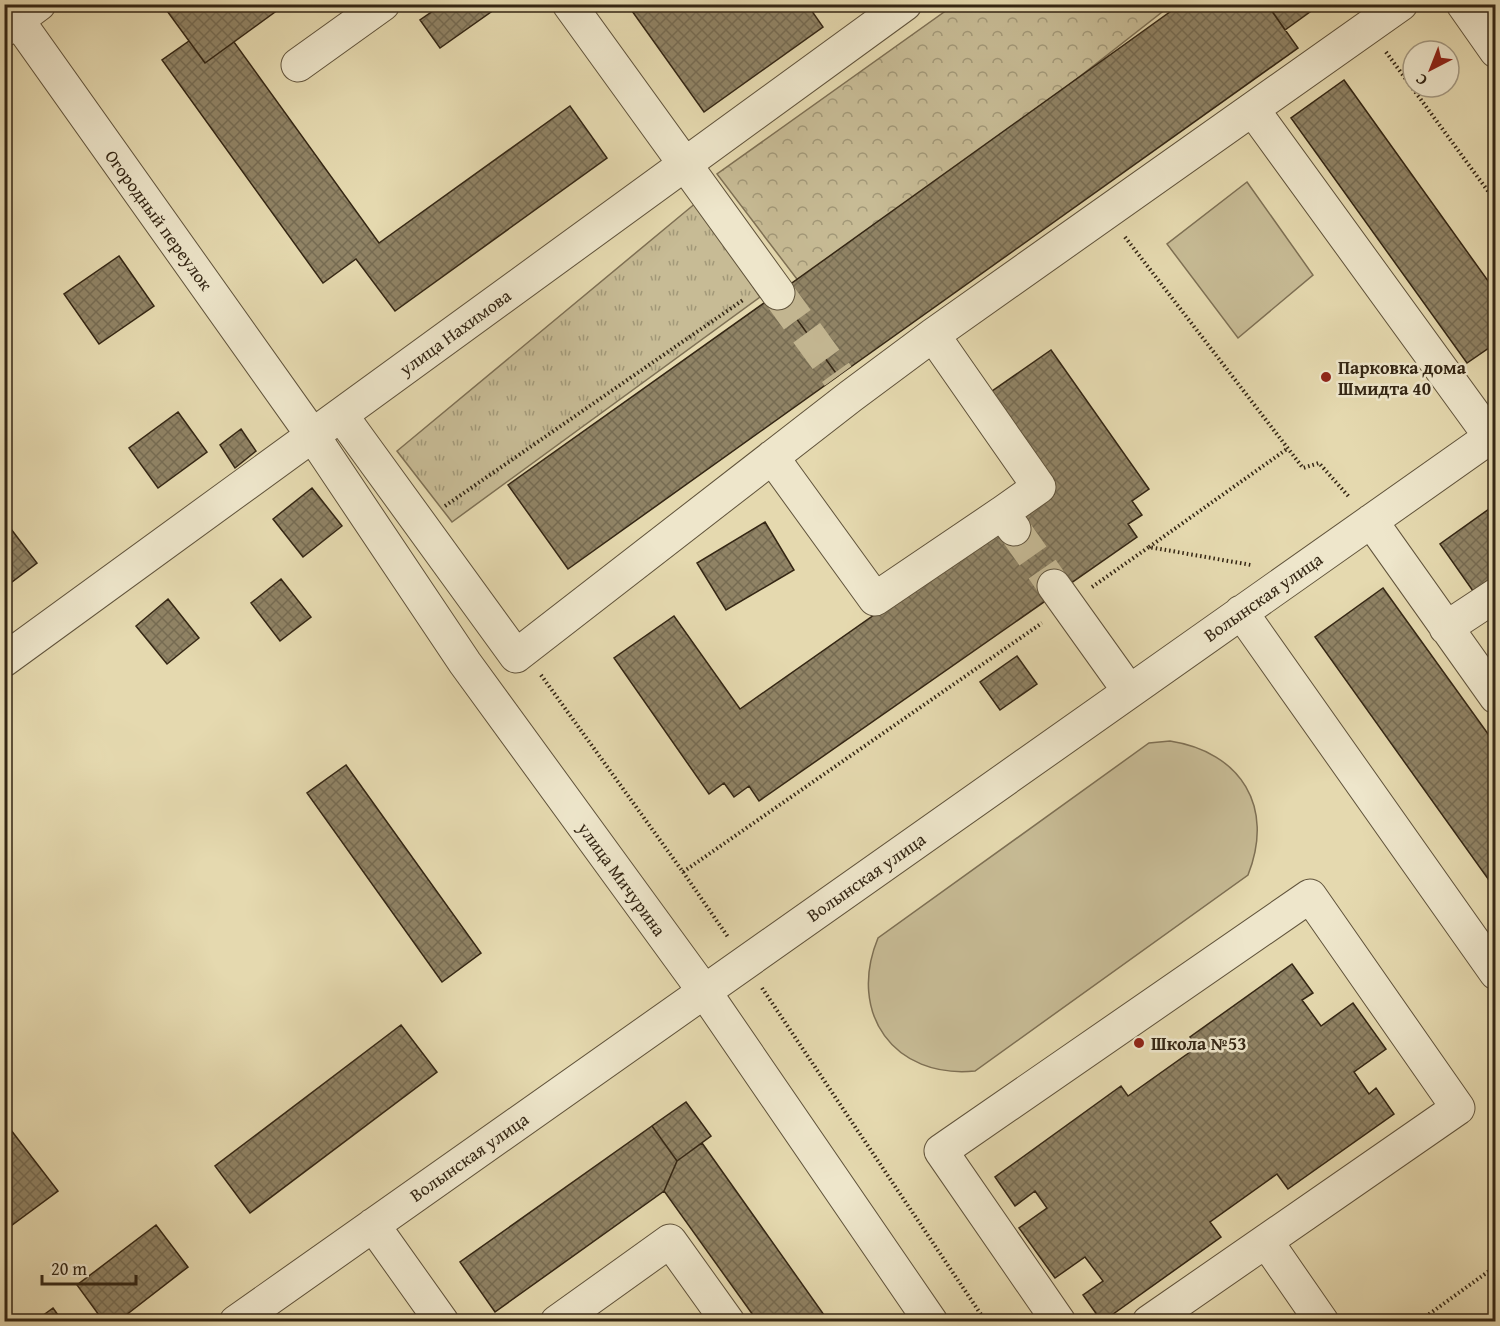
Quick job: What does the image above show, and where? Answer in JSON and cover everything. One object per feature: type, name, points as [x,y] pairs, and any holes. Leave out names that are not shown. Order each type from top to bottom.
[{"type":"street","points":[[298,65],[383,4]]},
{"type":"street","points":[[568,4],[774,287]]},
{"type":"street","name":"улица Нахимова","points":[[4,660],[905,4]]},
{"type":"street","points":[[341,415],[516,656],[772,457],[844,386],[933,335],[1401,4]]},
{"type":"street","points":[[1463,4],[1496,51]]},
{"type":"street","name":"Огородный переулок","points":[[17,15],[313,436]]},
{"type":"street","points":[[1253,110],[1493,435]]},
{"type":"street","points":[[772,457],[875,599],[1008,521],[1040,487],[933,335]]},
{"type":"street","name":"Волынская улица","points":[[236,1322],[1493,435]]},
{"type":"street","name":"улица Мичурина","points":[[313,436],[465,663],[704,992],[931,1322]]},
{"type":"street","points":[[1371,521],[1496,697]]},
{"type":"street","points":[[1446,628],[1496,595]]},
{"type":"street","points":[[1061,596],[1129,691]]},
{"type":"street","points":[[1241,612],[1496,973]]},
{"type":"street","points":[[1059,1322],[941,1151],[1310,896],[1458,1108],[1149,1322]]},
{"type":"street","points":[[373,1225],[442,1322]]},
{"type":"street","points":[[557,1322],[670,1241],[728,1322]]},
{"type":"street","points":[[1266,1241],[1322,1322]]},
{"type":"path","points":[[1369,27],[1496,202]]},
{"type":"path","points":[[1106,213],[1303,468],[1319,463],[1371,521]]},
{"type":"path","points":[[437,512],[774,287]]},
{"type":"path","points":[[683,872],[1061,596],[1149,548],[1287,448]]},
{"type":"path","points":[[1149,548],[1296,573]]},
{"type":"path","points":[[524,650],[683,872],[986,1322]]},
{"type":"path","points":[[1418,1322],[1496,1266]]},
{"type":"green space","points":[[954,5],[1171,5],[806,291],[717,174]]},
{"type":"green space","points":[[1247,182],[1313,275],[1238,338],[1167,244]]},
{"type":"green space","points":[[697,202],[760,297],[452,522],[397,451]]},
{"type":"green space","points":[[1170,741],[1195,747],[1216,757],[1233,770],[1246,787],[1254,806],[1257,827],[1255,850],[1248,875],[975,1071],[946,1071],[921,1064],[901,1052],[884,1036],[874,1015],[869,992],[870,966],[878,938],[1149,743]]},
{"type":"building","points":[[162,4],[286,4],[205,63]]},
{"type":"building","points":[[443,4],[496,4],[498,7],[440,48],[420,20]]},
{"type":"building","points":[[627,4],[807,4],[823,27],[704,112]]},
{"type":"building","points":[[1181,4],[1267,4],[1298,48],[838,376],[778,293]]},
{"type":"building","points":[[1267,4],[1321,4],[1285,30]]},
{"type":"building","points":[[189,41],[205,63],[234,42],[379,243],[570,106],[607,158],[395,311],[356,259],[323,283],[162,60]]},
{"type":"building","points":[[1344,80],[1496,292],[1496,343],[1467,363],[1291,118]]},
{"type":"building","points":[[119,256],[154,306],[99,344],[64,294]]},
{"type":"building","points":[[778,293],[838,376],[568,569],[508,485]]},
{"type":"building","points":[[1051,350],[1149,489],[1132,501],[1142,515],[1128,524],[1137,537],[759,801],[749,786],[734,797],[724,783],[709,794],[614,658],[674,616],[740,709],[998,528],[1054,494],[985,396]]},
{"type":"building","points":[[178,412],[207,452],[158,488],[129,448]]},
{"type":"building","points":[[241,429],[256,451],[235,468],[220,445]]},
{"type":"building","points":[[312,488],[342,526],[303,557],[273,519]]},
{"type":"building","points":[[1496,504],[1496,575],[1473,591],[1440,544]]},
{"type":"building","points":[[765,522],[794,570],[726,610],[697,563]]},
{"type":"building","points":[[11,529],[37,563],[4,588],[4,534]]},
{"type":"building","points":[[281,579],[311,617],[280,641],[251,603]]},
{"type":"building","points":[[1383,588],[1496,745],[1496,890],[1315,637]]},
{"type":"building","points":[[168,599],[199,638],[167,664],[136,626]]},
{"type":"building","points":[[1017,656],[1037,684],[1000,710],[980,682]]},
{"type":"building","points":[[346,765],[481,953],[442,982],[307,793]]},
{"type":"building","points":[[1292,964],[1313,993],[1302,1000],[1321,1026],[1353,1003],[1386,1049],[1354,1072],[1369,1094],[1376,1088],[1394,1114],[1288,1189],[1277,1174],[1210,1222],[1221,1237],[1102,1322],[1083,1295],[1103,1281],[1085,1257],[1055,1278],[1019,1228],[1047,1208],[1035,1191],[1015,1206],[995,1177],[1121,1086],[1128,1096],[1197,1047],[1190,1037]]},
{"type":"building","points":[[401,1025],[437,1072],[250,1213],[215,1166]]},
{"type":"building","points":[[686,1102],[711,1136],[677,1161],[652,1126]]},
{"type":"building","points":[[4,1121],[58,1191],[4,1231]]},
{"type":"building","points":[[652,1126],[677,1161],[664,1191],[495,1312],[460,1262]]},
{"type":"building","points":[[702,1143],[829,1322],[758,1322],[664,1191],[677,1161]]},
{"type":"building","points":[[156,1225],[188,1267],[117,1322],[104,1322],[77,1285]]},
{"type":"building","points":[[53,1308],[63,1322],[34,1322]]},
{"type":"tunnel","points":[[778,293],[838,376]]},
{"type":"tunnel","points":[[1014,529],[1054,586]]},
{"type":"place","name":"Парковка дома Шмидта 40","points":[[1326,377]]},
{"type":"place","name":"Школа №53","points":[[1139,1043]]}]
